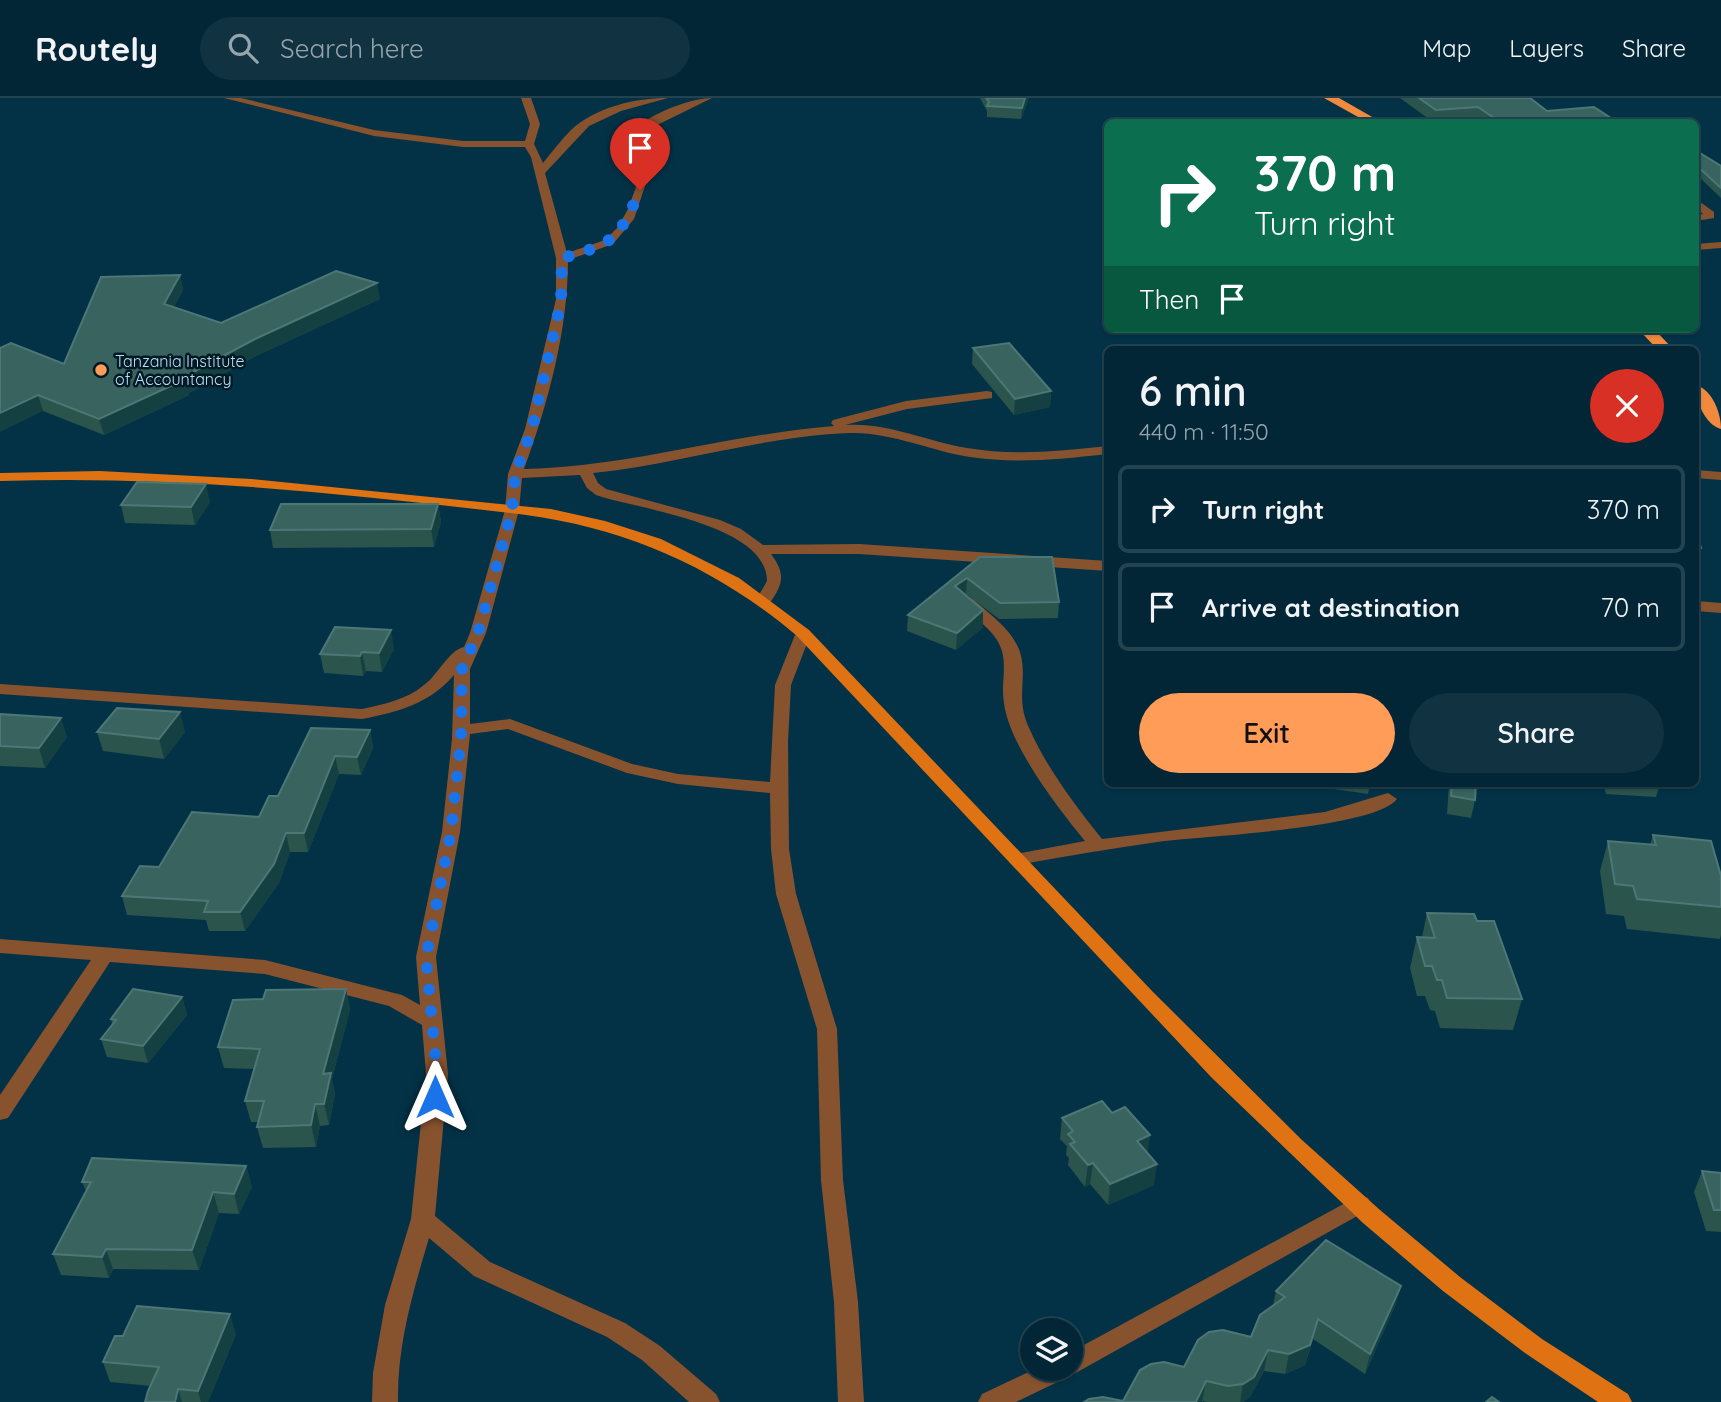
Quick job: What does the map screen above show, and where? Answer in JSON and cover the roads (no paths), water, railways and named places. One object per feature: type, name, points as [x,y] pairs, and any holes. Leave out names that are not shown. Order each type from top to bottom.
[{"type":"highway","points":[[1330,98],[1369,119]]},
{"type":"highway","points":[[1650,333],[1662,346]]},
{"type":"highway","points":[[1699,394],[1721,424]]},
{"type":"main road","points":[[0,477],[170,477],[512,510],[599,524],[653,542],[730,578],[764,600],[803,633],[1084,931],[1300,1151],[1478,1307],[1619,1402]]},
{"type":"street","points":[[229,98],[374,133],[463,144],[529,144]]},
{"type":"street","points":[[385,1402],[385,1373],[397,1305],[423,1219],[437,1074],[426,957],[451,832],[461,730],[462,669],[478,633],[512,510],[515,474],[532,429],[561,302],[562,258],[540,172],[529,144],[535,124],[526,98]]},
{"type":"street","points":[[540,172],[575,132],[590,121],[623,108],[663,98]]},
{"type":"street","points":[[562,258],[608,243],[630,213],[643,174],[643,164],[630,138],[635,132],[677,109],[707,98]]},
{"type":"street","points":[[1699,205],[1710,216],[1699,218]]},
{"type":"street","points":[[1699,247],[1721,245]]},
{"type":"street","points":[[812,432],[878,411],[987,396]]},
{"type":"street","points":[[515,474],[586,473],[636,465],[710,446],[812,432],[874,430],[990,456],[1058,456],[1104,450]]},
{"type":"street","points":[[586,473],[592,485],[601,492],[660,506],[726,528],[760,550],[775,578],[764,600]]},
{"type":"street","points":[[1699,474],[1721,476]]},
{"type":"street","points":[[760,550],[859,548],[1104,566]]},
{"type":"street","points":[[965,601],[1003,636],[1013,656],[1012,703],[1021,730],[1058,795],[1098,846]]},
{"type":"street","points":[[1699,606],[1721,608]]},
{"type":"street","points":[[0,689],[362,714],[420,698],[440,684],[478,633]]},
{"type":"street","points":[[803,633],[783,685],[780,849],[786,894],[827,1029],[832,1180],[846,1302],[850,1402]]},
{"type":"street","points":[[461,730],[510,724],[627,768],[691,781],[780,788]]},
{"type":"street","points":[[1017,859],[1322,817],[1372,806],[1388,799]]},
{"type":"street","points":[[0,946],[265,967],[395,1000],[431,1021]]},
{"type":"street","points":[[0,1112],[105,954]]},
{"type":"street","points":[[1083,1357],[1360,1204]]},
{"type":"street","points":[[423,1219],[482,1269],[616,1330],[651,1353],[707,1402]]},
{"type":"street","points":[[991,1402],[1035,1381]]},
{"type":"place","name":"Tanzania Institute of Accountancy","points":[[101,370]]}]
